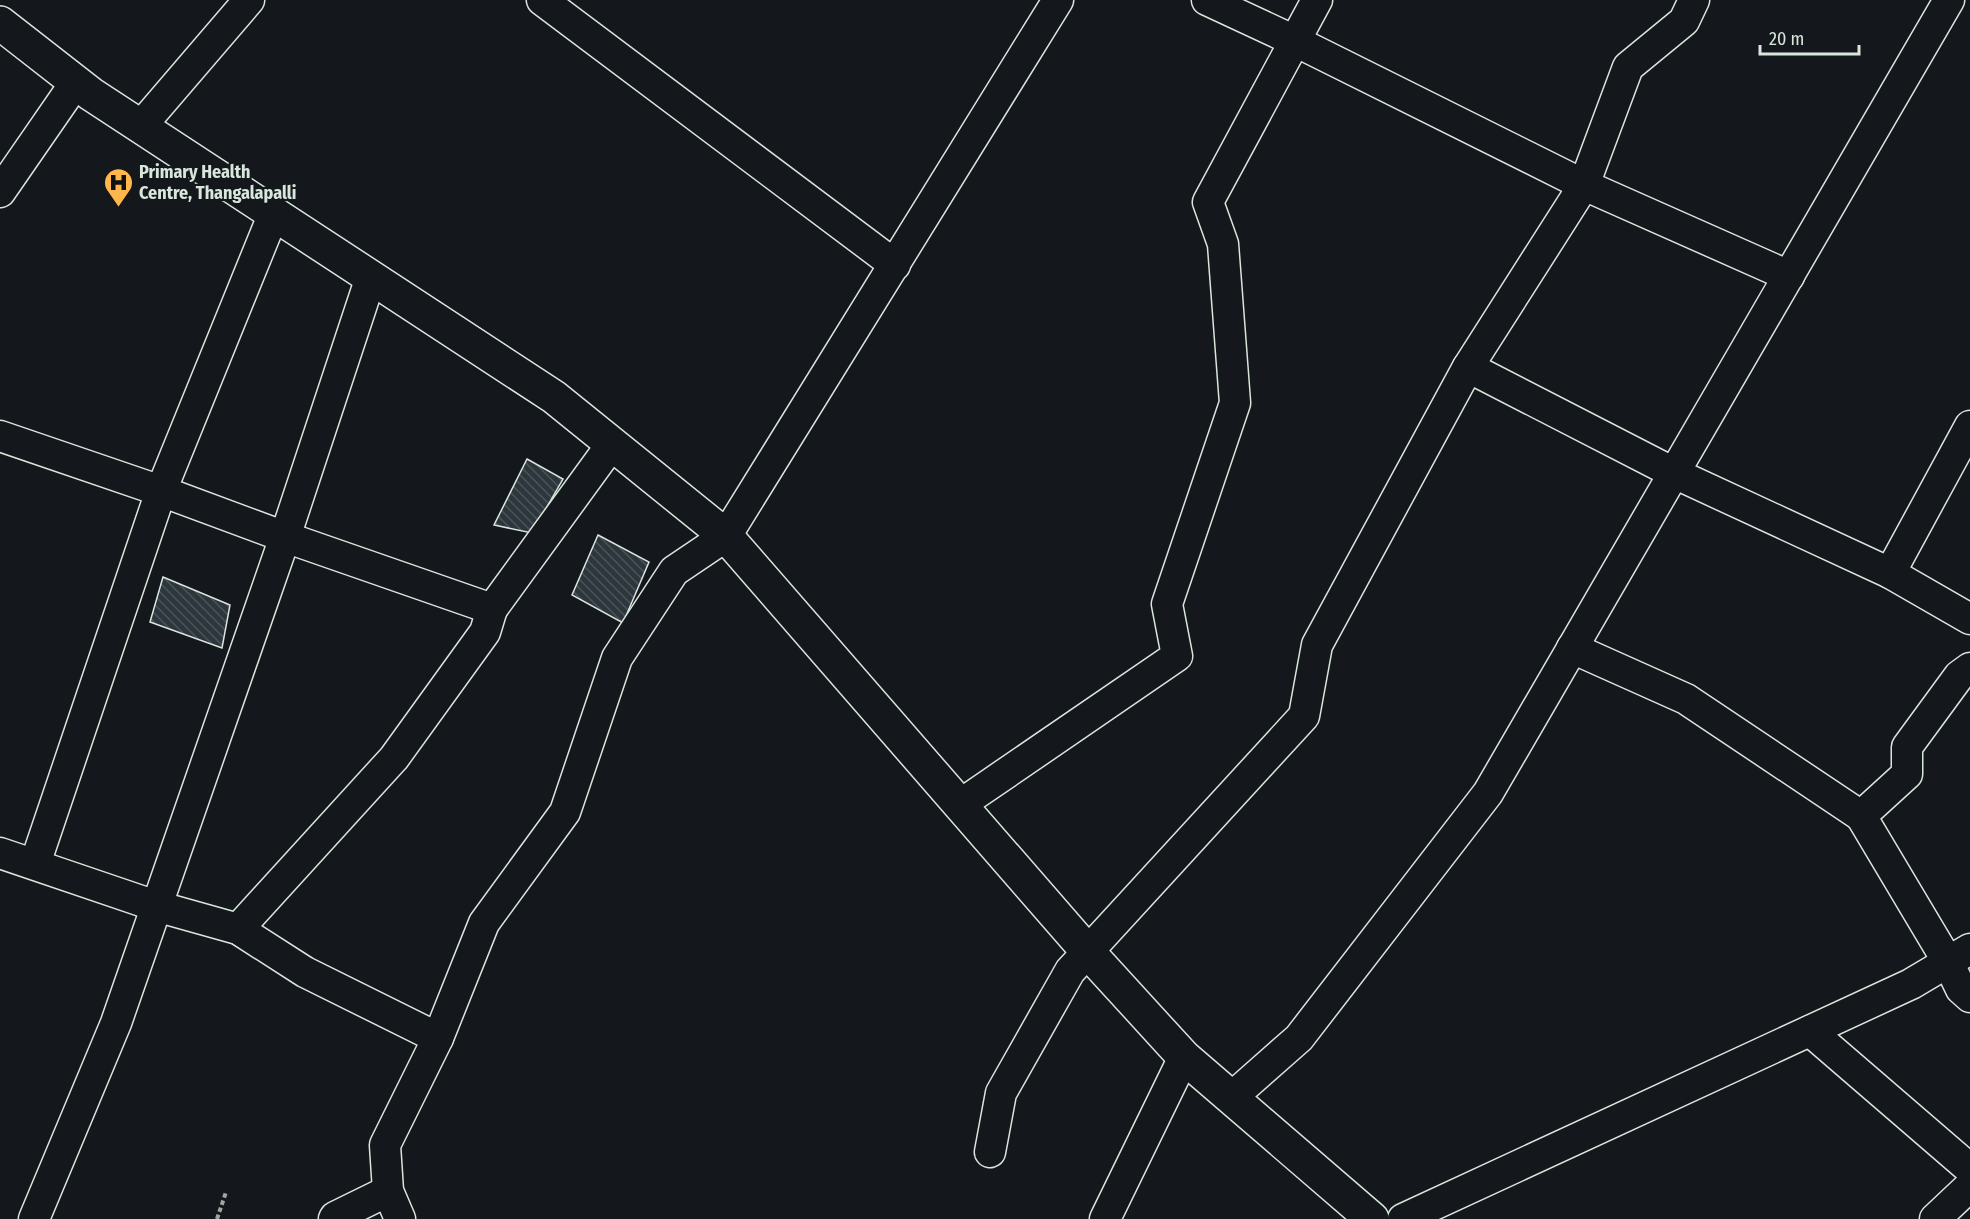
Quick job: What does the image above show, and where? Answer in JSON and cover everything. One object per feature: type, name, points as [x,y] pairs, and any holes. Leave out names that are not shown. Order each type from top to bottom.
[{"type":"highway","points":[[0,23],[76,82],[141,126],[554,397],[726,536],[962,804],[1088,952],[1184,1056],[1372,1219]]},
{"type":"street","points":[[141,126],[249,0]]},
{"type":"street","points":[[542,0],[895,265]]},
{"type":"street","points":[[400,1219],[388,1191],[385,1145],[438,1038],[484,923],[565,812],[617,658],[675,572],[726,536],[1058,0]]},
{"type":"street","points":[[1207,0],[1295,41],[1584,185],[1789,276]]},
{"type":"street","points":[[962,804],[1177,656],[1167,604],[1235,403],[1223,244],[1208,202],[1317,0]]},
{"type":"street","points":[[990,1152],[1001,1093],[1070,971],[1304,716],[1317,645],[1468,367],[1584,185],[1628,68],[1684,21],[1694,0]]},
{"type":"street","points":[[1231,1098],[1299,1038],[1488,793],[1949,0]]},
{"type":"street","points":[[0,192],[76,82]]},
{"type":"street","points":[[35,864],[160,491],[274,213]]},
{"type":"street","points":[[34,1219],[116,1023],[285,537],[372,277]]},
{"type":"street","points":[[1468,367],[1674,473],[1890,573],[1970,619]]},
{"type":"street","points":[[1890,573],[1970,426]]},
{"type":"street","points":[[0,436],[492,609]]},
{"type":"street","points":[[238,930],[394,758],[485,632],[492,609],[612,444]]},
{"type":"street","points":[[1572,648],[1686,699],[1861,816],[1959,955],[1961,989],[1970,997]]},
{"type":"street","points":[[1861,816],[1907,774],[1907,747],[1959,676],[1970,668]]},
{"type":"street","points":[[0,853],[156,906],[238,930],[305,972],[438,1038]]},
{"type":"street","points":[[1402,1219],[1911,984],[1959,955]]},
{"type":"street","points":[[1810,1031],[1970,1169]]},
{"type":"street","points":[[1105,1219],[1184,1056]]},
{"type":"street","points":[[1935,1219],[1970,1186]]},
{"type":"street","points":[[334,1219],[388,1191]]},
{"type":"path","points":[[217,1219],[226,1192]]},
{"type":"building","points":[[527,459],[563,479],[532,533],[494,525]]},
{"type":"building","points":[[598,535],[649,562],[623,623],[572,595]]},
{"type":"building","points":[[163,577],[230,605],[222,648],[150,622]]},
{"type":"place","name":"Primary Health Centre, Thangalapalli","points":[[118,208]]}]
